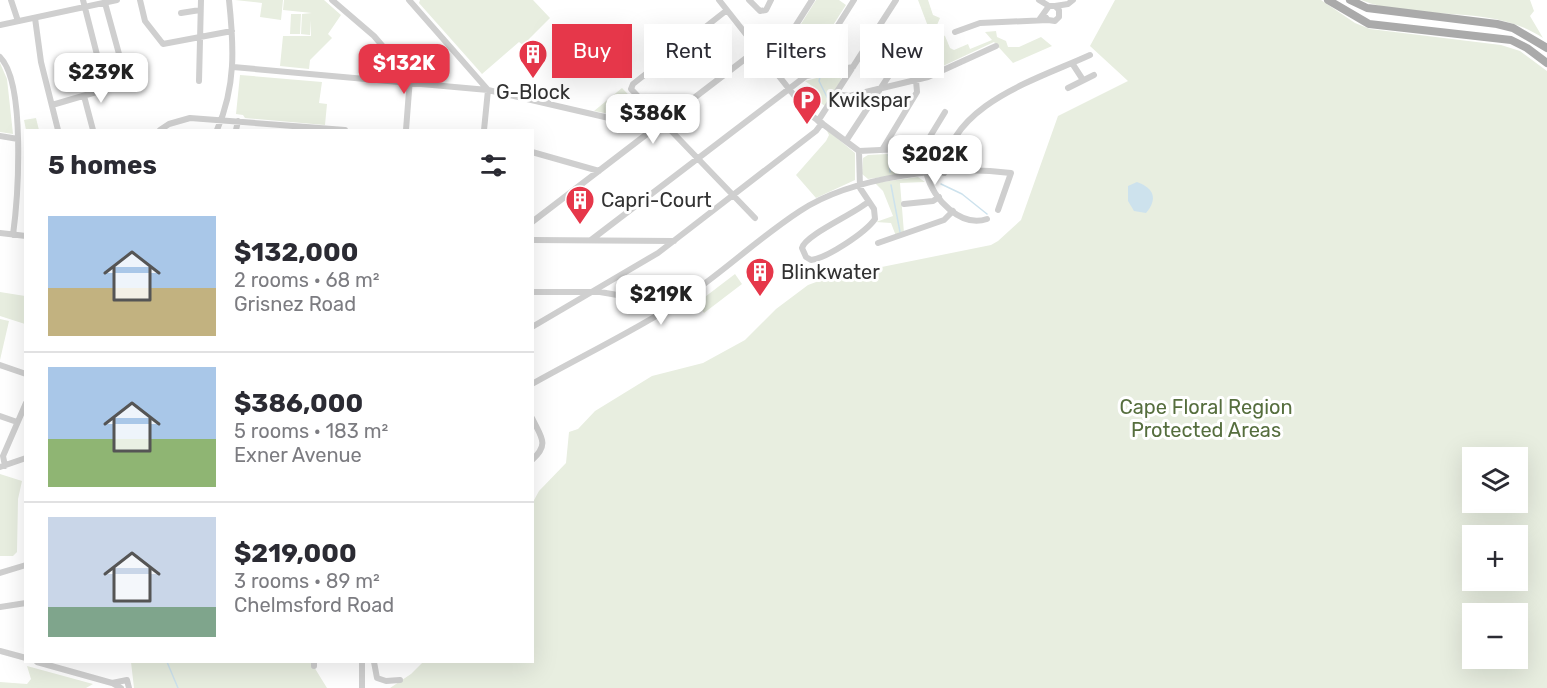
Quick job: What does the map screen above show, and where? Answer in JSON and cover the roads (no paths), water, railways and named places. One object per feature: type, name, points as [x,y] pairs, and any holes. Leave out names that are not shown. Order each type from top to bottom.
[{"type":"main road","points":[[1328,0],[1369,24],[1511,40],[1527,48],[1547,63]]},
{"type":"main road","points":[[1350,0],[1367,8],[1513,28],[1547,48]]},
{"type":"street","points":[[10,0],[18,21]]},
{"type":"street","points":[[83,0],[106,90]]},
{"type":"street","points":[[0,25],[117,0]]},
{"type":"street","points":[[140,0],[145,21],[163,44],[232,30]]},
{"type":"street","points":[[199,81],[201,0]]},
{"type":"street","points":[[216,129],[221,120],[233,67],[229,0]]},
{"type":"street","points":[[332,0],[374,36],[410,78],[406,129]]},
{"type":"street","points":[[410,0],[488,90],[484,129]]},
{"type":"street","points":[[719,0],[744,32]]},
{"type":"street","points":[[749,0],[760,11],[766,10],[771,0]]},
{"type":"street","points":[[797,24],[812,0]]},
{"type":"street","points":[[839,24],[854,0]]},
{"type":"street","points":[[534,326],[675,241],[733,196],[820,122],[852,67],[896,0]]},
{"type":"street","points":[[955,32],[980,23],[1050,12],[1073,0]]},
{"type":"street","points":[[1040,1],[1050,12]]},
{"type":"street","points":[[52,105],[125,85],[128,81],[105,3]]},
{"type":"street","points":[[181,13],[200,10]]},
{"type":"street","points":[[727,10],[633,84],[631,89],[660,125],[698,159],[755,218]]},
{"type":"street","points":[[35,18],[40,62],[58,129]]},
{"type":"street","points":[[836,94],[849,96],[916,80],[996,46]]},
{"type":"street","points":[[944,173],[949,148],[969,117],[1030,81],[1090,55]]},
{"type":"street","points":[[0,57],[12,79],[18,139],[13,235]]},
{"type":"street","points":[[534,220],[744,61]]},
{"type":"street","points":[[1072,63],[1083,80]]},
{"type":"street","points":[[233,67],[488,90],[635,124],[660,125]]},
{"type":"street","points":[[848,68],[852,67]]},
{"type":"street","points":[[1068,88],[1094,75]]},
{"type":"street","points":[[781,78],[820,122],[859,151],[923,148],[945,112]]},
{"type":"street","points":[[591,240],[803,78]]},
{"type":"street","points":[[846,141],[887,78]]},
{"type":"street","points":[[882,150],[917,92],[916,80]]},
{"type":"street","points":[[548,103],[550,92]]},
{"type":"street","points":[[84,96],[93,129]]},
{"type":"street","points":[[162,129],[190,118],[332,129]]},
{"type":"street","points":[[236,129],[238,122]]},
{"type":"street","points":[[0,136],[18,139]]},
{"type":"street","points":[[859,151],[859,184],[876,213],[872,223],[821,257],[811,260],[806,257],[802,248],[805,241],[848,217],[868,202]]},
{"type":"street","points":[[534,153],[599,171]]},
{"type":"street","points":[[534,383],[669,308],[801,210],[829,195],[859,184],[927,174],[1011,173],[998,210]]},
{"type":"street","points":[[927,174],[939,197],[953,211],[973,222],[987,219]]},
{"type":"street","points":[[904,204],[933,201],[939,197]]},
{"type":"street","points":[[878,243],[908,235],[944,220],[953,211]]},
{"type":"street","points":[[607,228],[604,234],[607,240]]},
{"type":"street","points":[[0,233],[24,236]]},
{"type":"street","points":[[534,240],[675,241]]},
{"type":"street","points":[[655,241],[663,249]]},
{"type":"street","points":[[534,292],[590,292],[664,303],[669,308]]},
{"type":"street","points":[[0,365],[24,373]]},
{"type":"street","points":[[24,407],[3,456],[2,466],[24,459]]},
{"type":"street","points":[[0,416],[17,422]]},
{"type":"street","points":[[534,422],[544,445],[534,458]]},
{"type":"street","points":[[0,573],[24,567]]},
{"type":"street","points":[[0,607],[24,603]]},
{"type":"street","points":[[0,651],[24,657]]},
{"type":"street","points":[[41,663],[112,683],[121,688]]},
{"type":"street","points":[[362,663],[362,688]]},
{"type":"street","points":[[374,663],[377,678],[384,681],[400,680]]},
{"type":"street","points":[[112,683],[127,680],[129,688]]},
{"type":"water","points":[[1137,182],[1147,187],[1152,194],[1152,203],[1146,213],[1134,211],[1128,201],[1128,186]]},
{"type":"waterway","points":[[820,78],[828,99]]},
{"type":"waterway","points":[[888,155],[908,164]]},
{"type":"waterway","points":[[890,158],[890,172]]},
{"type":"waterway","points":[[941,184],[962,194],[987,214]]},
{"type":"waterway","points":[[891,185],[900,232]]},
{"type":"waterway","points":[[167,663],[178,688]]},
{"type":"place","name":"G-Block","points":[[533,80]]},
{"type":"place","name":"Kwikspar","points":[[807,126]]},
{"type":"place","name":"Capri-Court","points":[[580,226]]},
{"type":"place","name":"Blinkwater","points":[[760,298]]},
{"type":"park label","name":"Cape Floral Region Protected Areas","points":[[1206,418]]}]
